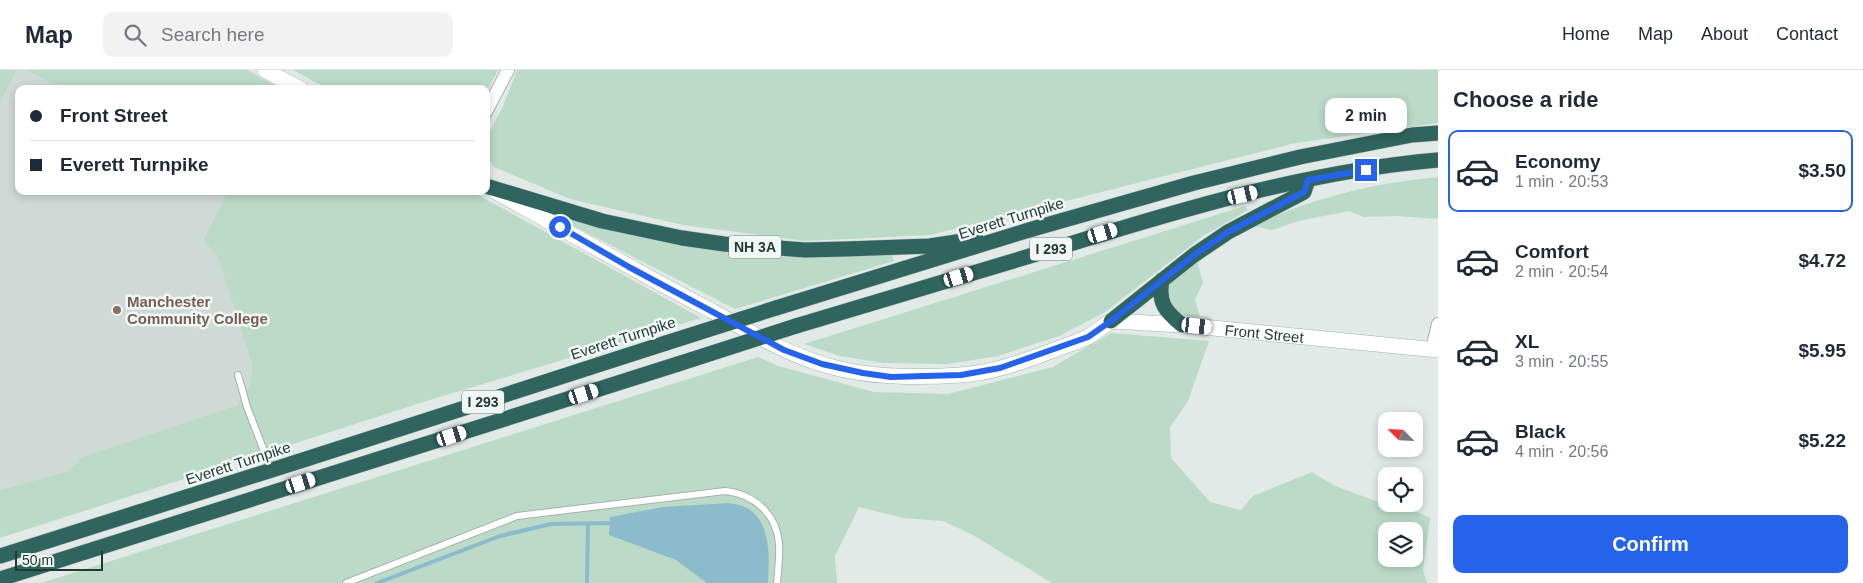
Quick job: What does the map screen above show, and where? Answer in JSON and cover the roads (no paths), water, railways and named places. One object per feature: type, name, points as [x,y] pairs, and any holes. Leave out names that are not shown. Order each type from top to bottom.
[{"type":"highway","name":"Everett Turnpike","points":[[0,556],[271,471],[776,308],[1029,230],[1247,169],[1412,135],[1438,133]]},
{"type":"highway","name":"I 293","points":[[0,579],[796,326],[1175,211],[1308,180],[1412,162],[1438,160]]},
{"type":"highway","name":"NH 3A","points":[[1111,321],[1194,255],[1228,232],[1304,192],[1308,180]]},
{"type":"highway","name":"NH 3A","points":[[490,187],[602,221],[682,238],[764,247],[805,250],[930,246],[1029,230]]},
{"type":"highway","points":[[1162,280],[1160,295],[1168,313],[1182,325]]},
{"type":"main road","points":[[265,70],[293,85]]},
{"type":"main road","name":"NH 3A","points":[[490,188],[629,267],[784,350],[835,368],[891,377],[961,375],[983,372],[1076,342],[1088,337],[1111,321]]},
{"type":"main road","name":"Front Street","points":[[1111,321],[1182,325],[1435,349]]},
{"type":"street","points":[[490,104],[508,70]]},
{"type":"street","points":[[1435,349],[1438,324]]},
{"type":"lane","points":[[238,375],[247,407],[271,471]]},
{"type":"lane","points":[[346,583],[517,516],[725,491],[742,494],[750,498],[758,503],[771,518],[776,527],[780,546],[778,583]]},
{"type":"water","points":[[728,503],[747,508],[761,523],[767,542],[768,583],[707,583],[676,560],[609,535],[610,517],[663,507]]},
{"type":"waterway","points":[[587,583],[588,523]]},
{"type":"waterway","points":[[377,583],[500,536],[551,524],[615,523]]},
{"type":"place","name":"Manchester Community College","points":[[117,310]]}]
